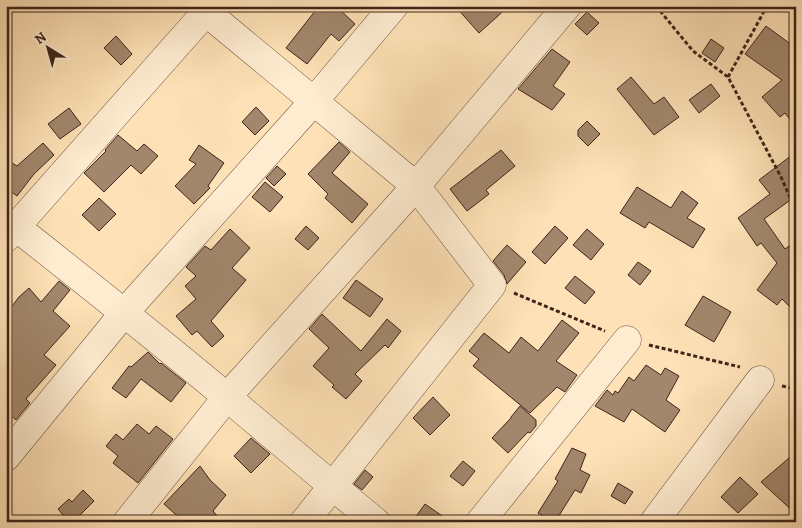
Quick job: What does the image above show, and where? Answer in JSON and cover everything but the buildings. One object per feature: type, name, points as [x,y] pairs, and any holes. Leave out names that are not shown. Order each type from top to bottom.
[{"type":"street","points":[[6,457],[124,313],[314,101],[394,6]]},
{"type":"street","points":[[127,522],[227,397],[416,186],[567,6]]},
{"type":"street","points":[[304,522],[332,487],[492,285],[416,186],[206,12],[11,233],[124,313],[227,397],[332,487],[376,522]]},
{"type":"street","points":[[480,522],[627,340]]},
{"type":"street","points":[[654,522],[760,380]]},
{"type":"path","points":[[656,6],[693,51],[728,77],[796,211]]},
{"type":"path","points":[[728,77],[767,6]]},
{"type":"path","points":[[492,285],[627,340],[740,368],[760,380]]}]
